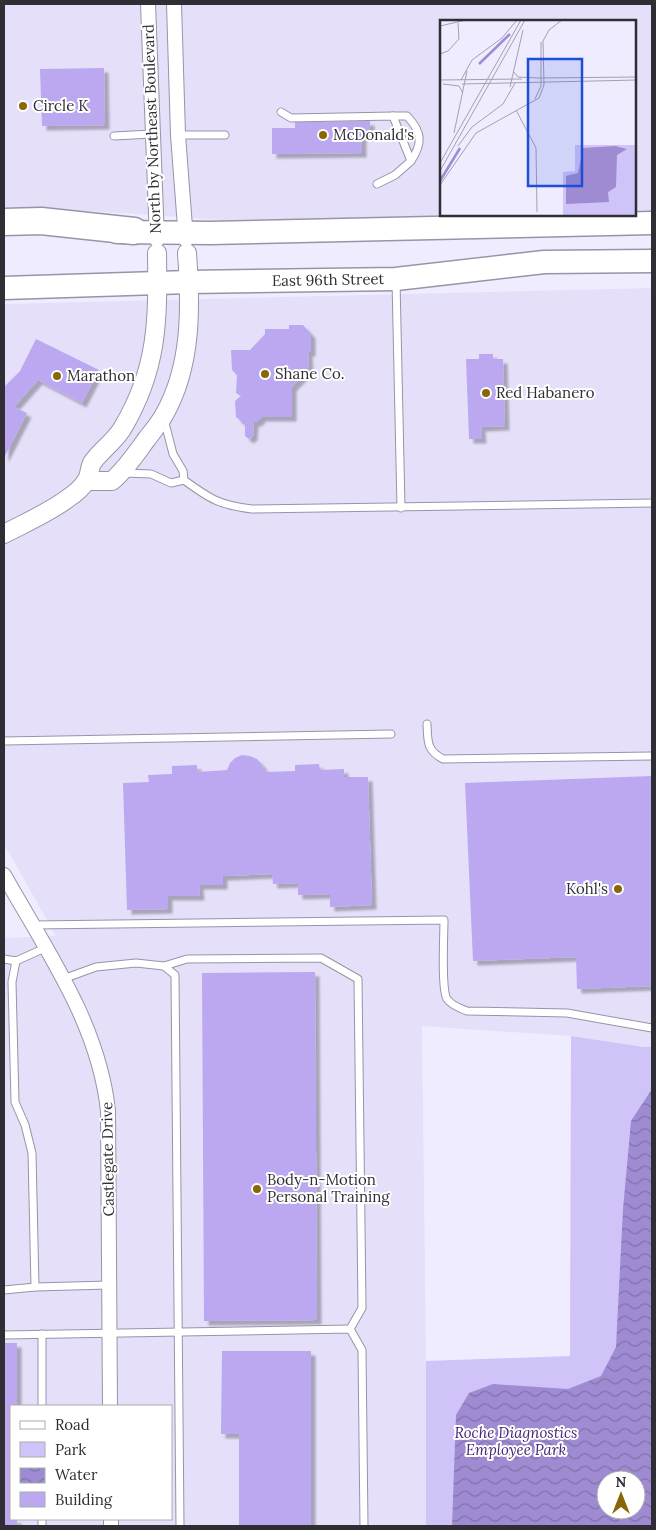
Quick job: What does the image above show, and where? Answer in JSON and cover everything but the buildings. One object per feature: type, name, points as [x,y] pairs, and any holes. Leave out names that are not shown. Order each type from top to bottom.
[{"type":"highway","points":[[4,222],[41,221],[149,239]]},
{"type":"main road","points":[[4,235],[149,239],[186,242],[472,224],[652,224]]},
{"type":"main road","name":"East 96th Street","points":[[4,288],[189,282],[396,279],[534,263],[652,261]]},
{"type":"street","name":"North by Northeast Boulevard","points":[[148,4],[152,134],[149,239]]},
{"type":"street","name":"North by Northeast Boulevard","points":[[174,4],[178,135],[186,242]]},
{"type":"street","points":[[4,534],[67,499],[87,481],[92,464],[121,431],[139,397],[149,370],[156,330],[158,283],[149,239]]},
{"type":"street","points":[[87,481],[112,482],[121,473],[163,417],[175,392],[185,355],[189,319],[186,242]]},
{"type":"street","name":"Castlegate Drive","points":[[4,875],[79,1008],[100,1066],[106,1095],[108,1111],[110,1405]]},
{"type":"lane","points":[[281,112],[291,118],[407,116],[417,127],[419,149],[411,161],[395,175],[377,184]]},
{"type":"lane","points":[[393,116],[411,161]]},
{"type":"lane","points":[[114,136],[152,134]]},
{"type":"lane","points":[[178,135],[224,135]]},
{"type":"lane","points":[[396,279],[400,508]]},
{"type":"lane","points":[[163,417],[173,454],[183,471],[184,480]]},
{"type":"lane","points":[[121,473],[151,474],[171,482],[184,480],[213,500],[234,507],[252,509],[652,503]]},
{"type":"lane","points":[[428,724],[428,745],[434,755],[443,759],[652,756]]},
{"type":"lane","points":[[4,741],[391,734]]},
{"type":"lane","points":[[32,925],[444,920],[444,982],[446,998],[455,1006],[467,1011],[567,1013],[652,1028]]},
{"type":"lane","points":[[4,959],[16,961],[45,948]]},
{"type":"lane","points":[[62,979],[96,967],[136,963],[164,966],[186,959],[321,958],[358,979],[362,1308],[350,1329]]},
{"type":"lane","points":[[16,961],[12,982],[15,1102],[25,1125],[32,1153],[35,1287]]},
{"type":"lane","points":[[164,966],[175,975],[180,1526]]},
{"type":"lane","points":[[4,1290],[35,1287],[110,1285]]},
{"type":"lane","points":[[4,1335],[350,1329]]},
{"type":"lane","points":[[350,1329],[362,1350],[364,1526]]},
{"type":"lane","points":[[42,1334],[42,1405]]},
{"type":"lane","points":[[172,1490],[180,1490]]},
{"type":"shaded area","points":[[4,4],[652,4],[652,213],[636,214],[636,20],[440,20],[440,216],[478,216],[220,220],[4,207]]},
{"type":"shaded area","points":[[652,288],[652,1047],[571,1036],[422,1026],[426,1526],[4,1526],[4,938],[56,936],[4,844],[4,304]]},
{"type":"green space","name":"Roche Diagnostics Employee Park","points":[[571,1036],[652,1047],[652,1526],[426,1526],[426,1361],[570,1356]]},
{"type":"water","points":[[652,1089],[652,1526],[452,1526],[456,1415],[469,1393],[493,1384],[568,1389],[601,1376],[616,1347],[623,1209],[631,1121]]},
{"type":"place","name":"Circle K","points":[[23,106]]},
{"type":"place","name":"McDonald's","points":[[323,135]]},
{"type":"place","name":"Shane Co.","points":[[265,374]]},
{"type":"place","name":"Marathon","points":[[57,376]]},
{"type":"place","name":"Red Habanero","points":[[486,393]]},
{"type":"place","name":"Kohl's","points":[[618,889]]},
{"type":"place","name":"Body-n-Motion Personal Training","points":[[257,1189]]}]
